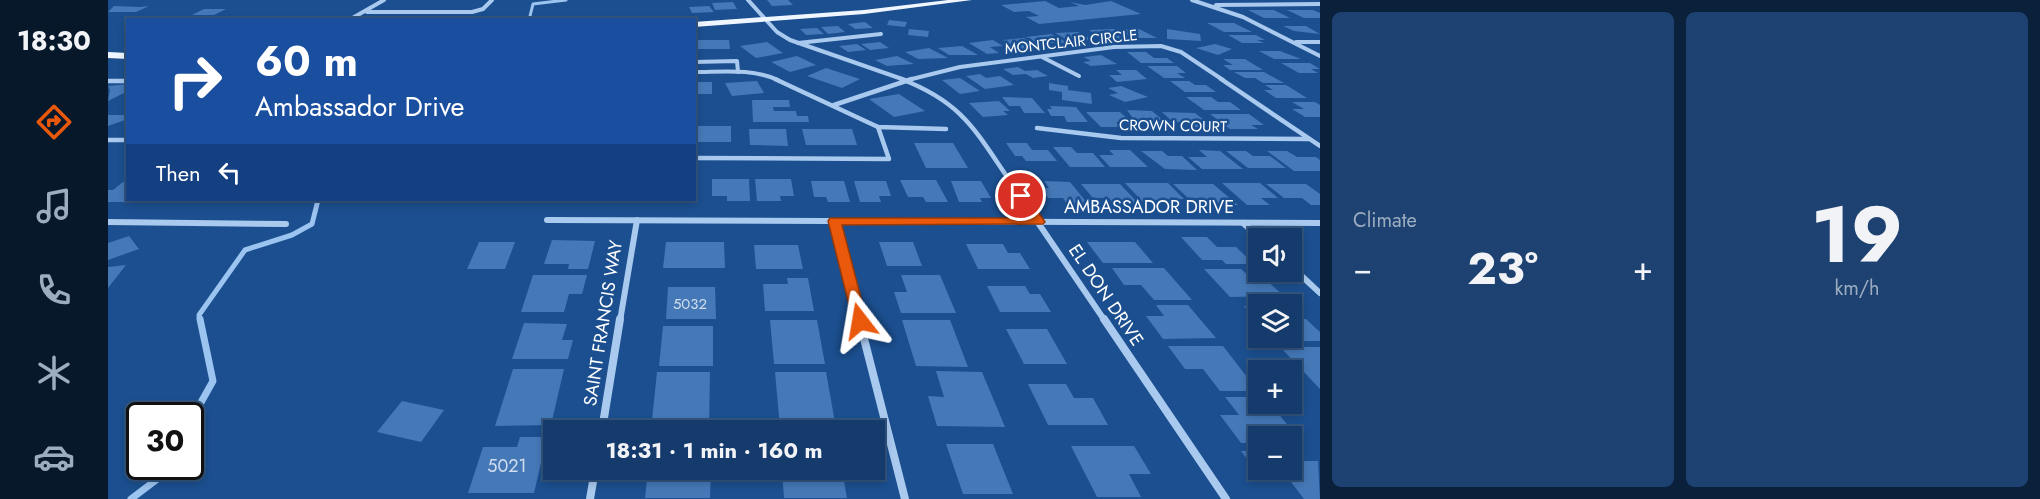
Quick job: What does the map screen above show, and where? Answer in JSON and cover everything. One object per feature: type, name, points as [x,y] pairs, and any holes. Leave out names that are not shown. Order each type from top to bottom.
[{"type":"main road","points":[[696,25],[968,0]]},
{"type":"main road","points":[[108,55],[126,56]]},
{"type":"main road","points":[[108,64],[126,64]]},
{"type":"street","points":[[354,18],[384,0]]},
{"type":"street","points":[[367,12],[472,12],[483,9],[492,0]]},
{"type":"street","name":"EL DON DRIVE","points":[[748,0],[777,32],[797,43],[906,80],[938,96],[965,117],[1226,499]]},
{"type":"street","points":[[1192,0],[1244,17],[1320,56]]},
{"type":"street","points":[[1258,0],[1268,5]]},
{"type":"street","points":[[1210,5],[1320,4]]},
{"type":"street","points":[[797,43],[881,34]]},
{"type":"street","points":[[1292,42],[1320,42]]},
{"type":"street","name":"MONTCLAIR CIRCLE","points":[[834,105],[906,80],[948,69],[1114,47],[1171,48],[1320,146]]},
{"type":"street","points":[[1041,56],[1079,76]]},
{"type":"street","points":[[696,62],[737,62],[738,72]]},
{"type":"street","points":[[696,72],[766,75],[878,127],[946,129]]},
{"type":"street","points":[[108,81],[126,81]]},
{"type":"street","points":[[696,158],[889,159],[878,127]]},
{"type":"street","name":"CROWN COURT","points":[[1037,128],[1122,138],[1310,139]]},
{"type":"street","points":[[108,140],[126,140]]},
{"type":"street","name":"AMBASSADOR DRIVE","points":[[547,220],[1320,223]]},
{"type":"street","name":"SAINT FRANCIS WAY","points":[[604,420],[637,220]]},
{"type":"street","points":[[834,221],[904,499]]},
{"type":"street","points":[[108,222],[286,224]]},
{"type":"street","points":[[1243,223],[1249,228]]},
{"type":"street","points":[[1302,276],[1320,293]]},
{"type":"street","points":[[590,499],[593,480]]},
{"type":"building","points":[[767,0],[788,0],[793,5],[772,6]]},
{"type":"building","points":[[1045,1],[1059,8],[1079,6],[1070,2],[1085,5],[1111,1],[1141,14],[1039,24],[1026,17],[1039,16],[1029,11],[1014,12],[1001,5]]},
{"type":"building","points":[[733,2],[737,9],[715,10],[712,3]]},
{"type":"building","points":[[114,6],[149,6],[136,12],[108,12]]},
{"type":"building","points":[[709,6],[714,12],[692,13],[689,7]]},
{"type":"building","points":[[204,9],[226,9],[214,15],[192,15]]},
{"type":"building","points":[[1248,10],[1274,10],[1290,18],[1264,18]]},
{"type":"building","points":[[1287,10],[1313,10],[1320,13],[1320,18],[1304,18]]},
{"type":"building","points":[[889,20],[907,22],[905,27],[887,25]]},
{"type":"building","points":[[865,22],[873,28],[855,29],[848,24]]},
{"type":"building","points":[[1207,23],[1234,23],[1252,32],[1224,32]]},
{"type":"building","points":[[838,26],[845,32],[828,34],[821,27]]},
{"type":"building","points":[[1283,26],[1306,26],[1320,34],[1294,31]]},
{"type":"building","points":[[817,28],[824,34],[806,35],[800,29]]},
{"type":"building","points":[[909,29],[929,31],[928,37],[908,35]]},
{"type":"building","points":[[1114,29],[1123,34],[1117,35],[1122,38],[1104,39],[1089,30]]},
{"type":"building","points":[[1119,29],[1139,29],[1157,38],[1131,38]]},
{"type":"building","points":[[1167,29],[1200,34],[1201,41],[1167,39]]},
{"type":"building","points":[[1078,32],[1093,40],[1066,39],[1055,33]]},
{"type":"building","points":[[1051,34],[1068,43],[1037,43],[1026,37]]},
{"type":"building","points":[[1228,35],[1256,35],[1265,40],[1257,40],[1264,43],[1242,43]]},
{"type":"building","points":[[1024,38],[1035,44],[1027,44],[1033,48],[1019,49],[1003,40]]},
{"type":"building","points":[[696,40],[729,40],[730,49],[696,49]]},
{"type":"building","points":[[993,40],[1003,46],[990,47],[999,53],[987,54],[969,43]]},
{"type":"building","points":[[767,42],[783,53],[756,58],[740,46]]},
{"type":"building","points":[[880,42],[889,48],[870,50],[861,44]]},
{"type":"building","points":[[857,44],[866,50],[848,52],[839,46]]},
{"type":"building","points":[[1215,44],[1232,49],[1218,55],[1196,48]]},
{"type":"building","points":[[962,46],[978,55],[949,55],[938,48]]},
{"type":"building","points":[[929,48],[948,58],[918,59],[905,52]]},
{"type":"building","points":[[1259,51],[1280,51],[1301,59],[1274,59]]},
{"type":"building","points":[[1127,52],[1146,52],[1154,58],[1167,58],[1174,63],[1141,63]]},
{"type":"building","points":[[1101,55],[1117,64],[1091,66],[1083,62],[1091,61],[1084,57]]},
{"type":"building","points":[[797,56],[816,65],[790,72],[771,62]]},
{"type":"building","points":[[897,56],[914,64],[887,66],[875,60]]},
{"type":"building","points":[[1223,59],[1245,59],[1263,70],[1230,70],[1223,65],[1233,65]]},
{"type":"building","points":[[1281,63],[1310,63],[1320,69],[1311,69],[1318,73],[1299,73]]},
{"type":"building","points":[[1147,66],[1177,66],[1186,73],[1177,73],[1185,78],[1164,78]]},
{"type":"building","points":[[1018,67],[1025,71],[1037,70],[1048,76],[1033,78],[1026,74],[1013,75],[1003,69]]},
{"type":"building","points":[[826,68],[860,79],[842,88],[807,76]]},
{"type":"building","points":[[1116,70],[1136,70],[1147,79],[1117,82],[1109,75],[1122,75]]},
{"type":"building","points":[[1234,72],[1264,72],[1284,83],[1263,83],[1255,78],[1245,78]]},
{"type":"building","points":[[980,74],[986,78],[1000,76],[1014,85],[985,89],[966,76]]},
{"type":"building","points":[[960,78],[980,91],[960,94],[942,80]]},
{"type":"building","points":[[757,81],[764,93],[732,96],[725,83]]},
{"type":"building","points":[[1170,81],[1189,81],[1195,85],[1206,85],[1216,92],[1185,92]]},
{"type":"building","points":[[696,82],[712,82],[712,94],[696,94]]},
{"type":"building","points":[[1049,83],[1068,86],[1068,90],[1091,93],[1092,104],[1062,100],[1062,92],[1049,90]]},
{"type":"building","points":[[126,84],[126,92],[108,101],[110,90],[108,86]]},
{"type":"building","points":[[1265,85],[1286,85],[1307,98],[1276,98],[1264,90],[1273,90]]},
{"type":"building","points":[[1121,86],[1148,97],[1125,102],[1109,95],[1118,93],[1108,88]]},
{"type":"building","points":[[899,94],[925,111],[894,117],[869,99]]},
{"type":"building","points":[[1002,97],[1032,98],[1045,113],[1024,113],[1020,106],[1009,106]]},
{"type":"building","points":[[1186,97],[1211,97],[1218,102],[1230,102],[1241,110],[1204,110]]},
{"type":"building","points":[[752,100],[789,100],[790,107],[773,107],[774,111],[796,111],[797,116],[808,116],[809,122],[753,122]]},
{"type":"building","points":[[999,101],[1010,111],[1003,111],[1008,115],[983,117],[969,103]]},
{"type":"building","points":[[1292,102],[1315,102],[1320,105],[1320,117],[1305,117],[1292,109],[1304,109]]},
{"type":"building","points":[[1050,106],[1076,107],[1088,122],[1067,122],[1064,116],[1051,116],[1047,109],[1052,109]]},
{"type":"building","points":[[1127,110],[1152,111],[1172,128],[1136,123]]},
{"type":"building","points":[[1086,112],[1120,112],[1131,122],[1116,122],[1121,127],[1101,127]]},
{"type":"building","points":[[1162,112],[1195,113],[1214,128],[1194,127],[1188,122],[1173,122]]},
{"type":"building","points":[[1210,114],[1249,114],[1264,125],[1251,125],[1258,129],[1230,129]]},
{"type":"building","points":[[108,115],[126,115],[126,120],[108,126]]},
{"type":"building","points":[[696,126],[731,126],[731,142],[696,142]]},
{"type":"building","points":[[749,129],[786,129],[788,146],[750,145]]},
{"type":"building","points":[[802,129],[852,129],[857,145],[806,145]]},
{"type":"building","points":[[914,143],[953,143],[968,168],[926,168]]},
{"type":"building","points":[[1006,143],[1027,143],[1032,150],[1048,150],[1057,161],[1026,161],[1022,156],[1015,156]]},
{"type":"building","points":[[1053,147],[1071,147],[1077,153],[1093,153],[1105,167],[1070,167]]},
{"type":"building","points":[[1109,150],[1130,150],[1148,167],[1110,167],[1099,155],[1114,155]]},
{"type":"building","points":[[1199,150],[1220,151],[1243,169],[1202,169],[1188,157],[1207,157]]},
{"type":"building","points":[[1141,151],[1162,151],[1168,156],[1182,156],[1197,170],[1165,169]]},
{"type":"building","points":[[1226,151],[1246,151],[1253,156],[1270,156],[1286,168],[1248,168]]},
{"type":"building","points":[[1267,151],[1287,151],[1297,157],[1316,157],[1320,160],[1320,171],[1294,171]]},
{"type":"building","points":[[712,179],[749,179],[750,201],[727,201],[727,196],[712,196]]},
{"type":"building","points":[[755,179],[791,179],[794,196],[780,196],[781,201],[757,201]]},
{"type":"building","points":[[900,180],[936,180],[948,202],[926,202],[923,197],[908,197]]},
{"type":"building","points":[[811,181],[844,181],[850,202],[828,202],[826,197],[814,197]]},
{"type":"building","points":[[854,181],[886,181],[891,196],[879,196],[881,202],[860,202]]},
{"type":"building","points":[[951,181],[981,181],[991,198],[980,198],[982,202],[959,202]]},
{"type":"building","points":[[1044,181],[1070,182],[1088,204],[1067,204],[1063,198],[1048,198],[1041,188],[1049,188]]},
{"type":"building","points":[[123,182],[126,183],[126,201],[134,201],[108,202],[108,190],[113,190]]},
{"type":"building","points":[[1125,183],[1168,183],[1184,199],[1142,201]]},
{"type":"building","points":[[1222,183],[1260,183],[1278,198],[1261,198],[1270,205],[1247,205]]},
{"type":"building","points":[[1081,184],[1120,184],[1139,204],[1114,204],[1109,198],[1093,198]]},
{"type":"building","points":[[1173,184],[1213,184],[1238,205],[1212,205],[1204,198],[1188,198]]},
{"type":"building","points":[[1266,184],[1306,184],[1320,194],[1320,205],[1311,205],[1302,198],[1284,198]]},
{"type":"building","points":[[129,236],[139,249],[108,260],[108,243]]},
{"type":"building","points":[[1181,237],[1207,237],[1217,247],[1236,247],[1248,258],[1248,264],[1226,264],[1222,260],[1202,260]]},
{"type":"building","points":[[552,240],[595,241],[588,269],[568,269],[569,264],[544,264]]},
{"type":"building","points":[[479,242],[515,242],[505,269],[467,269]]},
{"type":"building","points":[[666,242],[724,242],[725,268],[663,268]]},
{"type":"building","points":[[879,242],[913,242],[922,266],[887,266]]},
{"type":"building","points":[[1087,242],[1135,242],[1153,263],[1103,263]]},
{"type":"building","points":[[966,244],[1003,244],[1008,253],[1020,253],[1030,269],[978,269]]},
{"type":"building","points":[[754,245],[798,245],[803,269],[756,269]]},
{"type":"building","points":[[126,265],[108,288],[108,267]]},
{"type":"building","points":[[1112,268],[1164,268],[1192,300],[1154,300],[1141,285],[1124,285]]},
{"type":"building","points":[[1204,269],[1241,269],[1248,275],[1248,282],[1268,282],[1282,294],[1248,294],[1248,297],[1230,297]]},
{"type":"building","points":[[533,275],[587,275],[582,294],[569,294],[564,312],[521,312]]},
{"type":"building","points":[[901,275],[940,275],[956,313],[901,313],[894,292],[907,292]]},
{"type":"building","points":[[787,278],[808,278],[814,311],[765,311],[763,284],[788,284]]},
{"type":"building","points":[[987,286],[1025,286],[1030,294],[1040,294],[1051,312],[1000,312]]},
{"type":"building","points":[[668,287],[715,287],[716,319],[666,319]]},
{"type":"building","points":[[1156,305],[1188,305],[1216,338],[1163,339],[1146,316],[1164,316]]},
{"type":"building","points":[[1302,319],[1306,319],[1320,332],[1320,341],[1302,341]]},
{"type":"building","points":[[770,320],[817,320],[825,364],[774,364]]},
{"type":"building","points":[[902,320],[950,320],[968,367],[916,366]]},
{"type":"building","points":[[524,323],[567,324],[562,340],[573,340],[568,359],[512,359]]},
{"type":"building","points":[[663,326],[713,326],[713,366],[659,366]]},
{"type":"building","points":[[1006,329],[1047,329],[1067,364],[1024,364]]},
{"type":"building","points":[[1168,346],[1223,346],[1248,378],[1248,391],[1220,391],[1203,369],[1185,369]]},
{"type":"building","points":[[1320,347],[1320,389],[1302,370],[1302,360],[1292,360],[1281,348]]},
{"type":"building","points":[[513,369],[564,369],[552,420],[543,420],[543,425],[495,426]]},
{"type":"building","points":[[936,371],[982,372],[1005,427],[937,426],[928,396],[944,397]]},
{"type":"building","points":[[657,372],[710,372],[709,420],[652,420]]},
{"type":"building","points":[[775,372],[826,372],[835,420],[779,420]]},
{"type":"building","points":[[1028,384],[1066,384],[1074,398],[1093,398],[1108,425],[1048,425]]},
{"type":"building","points":[[1225,397],[1248,397],[1248,414],[1278,414],[1289,426],[1248,426],[1248,443],[1241,443],[1220,415],[1239,415]]},
{"type":"building","points":[[402,401],[444,410],[421,442],[377,432]]},
{"type":"building","points":[[520,437],[543,437],[543,454],[534,493],[468,493],[483,447],[517,447]]},
{"type":"building","points":[[946,444],[993,444],[1013,494],[963,494]]},
{"type":"building","points":[[1071,446],[1134,446],[1151,474],[1129,474],[1141,497],[1097,497]]},
{"type":"building","points":[[1241,451],[1248,451],[1248,460]]},
{"type":"building","points":[[1302,461],[1318,461],[1320,499],[1304,499],[1291,482],[1264,482],[1263,480],[1302,480]]},
{"type":"building","points":[[647,480],[711,480],[710,498],[645,498]]},
{"type":"building","points":[[783,480],[844,480],[847,498],[784,498]]},
{"type":"waterway","points":[[530,18],[533,4],[566,0]]},
{"type":"waterway","points":[[200,321],[199,315],[245,250],[292,235],[312,224],[318,201]]},
{"type":"waterway","points":[[200,319],[213,381],[201,402]]},
{"type":"waterway","points":[[131,499],[156,480]]},
{"type":"route","points":[[860,321],[834,221],[1038,222],[1021,196]]}]
